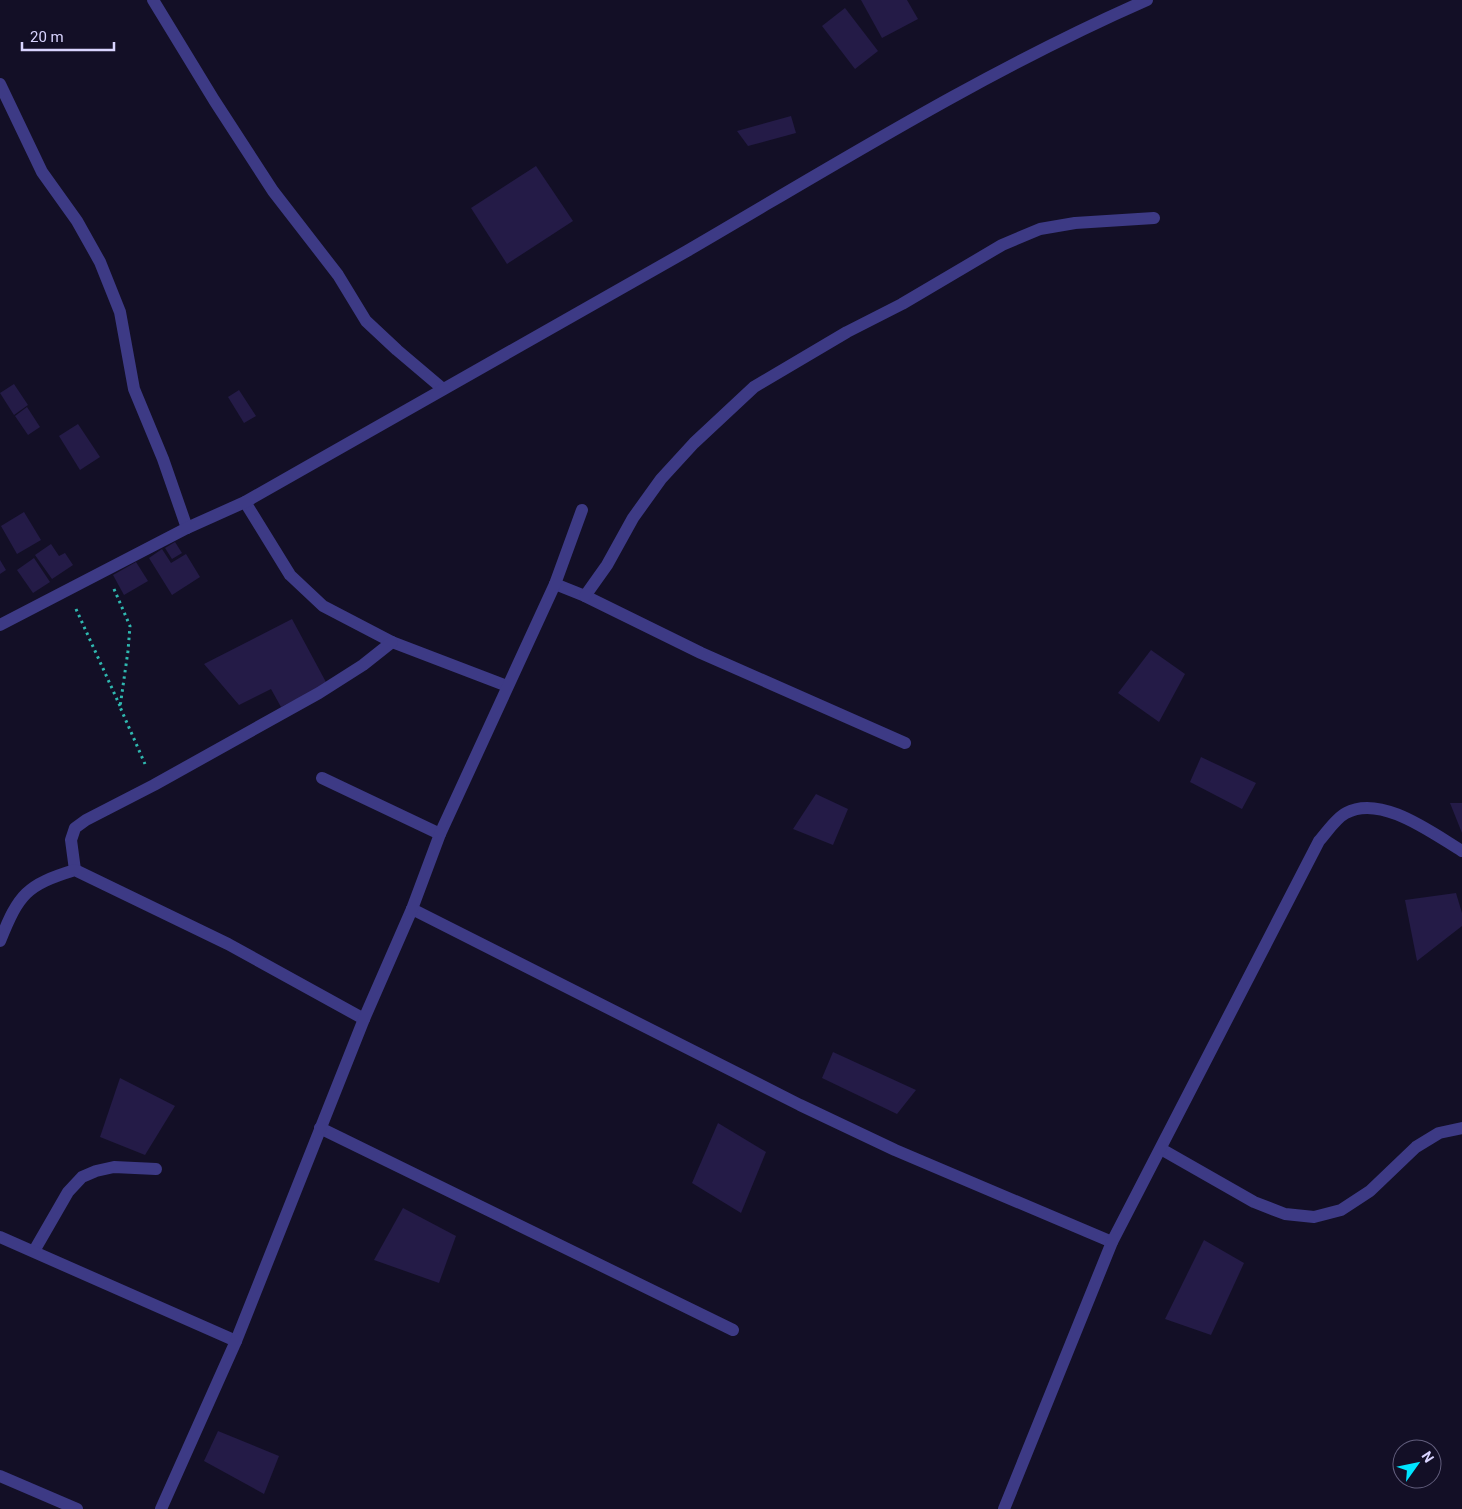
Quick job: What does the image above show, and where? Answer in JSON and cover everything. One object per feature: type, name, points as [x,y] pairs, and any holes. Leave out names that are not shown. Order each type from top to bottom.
[{"type":"street","points":[[153,0],[273,192],[338,275],[366,321],[443,389]]},
{"type":"street","points":[[0,625],[187,528],[244,502],[686,252],[911,119],[1098,22],[1147,0]]},
{"type":"street","points":[[0,84],[42,172],[77,221],[100,262],[120,312],[134,389],[163,458],[187,528]]},
{"type":"street","points":[[585,596],[607,564],[633,518],[661,479],[694,443],[754,387],[1002,245],[1040,229],[1075,223],[1154,218]]},
{"type":"street","points":[[244,502],[290,575],[323,606],[392,642],[507,686]]},
{"type":"street","points":[[161,1509],[236,1341],[364,1019],[412,909],[440,834],[555,584],[582,510]]},
{"type":"street","points":[[555,584],[585,596],[702,653],[905,743]]},
{"type":"street","points":[[75,870],[71,840],[75,828],[86,820],[154,785],[363,666],[392,642]]},
{"type":"street","points":[[322,778],[440,834]]},
{"type":"street","points":[[1004,1509],[1112,1242],[1319,841],[1344,814],[1359,807],[1377,807],[1400,816],[1462,851]]},
{"type":"street","points":[[0,941],[12,910],[27,892],[48,878],[75,870],[228,944],[364,1019]]},
{"type":"street","points":[[412,909],[800,1105],[895,1150],[1112,1242]]},
{"type":"street","points":[[320,1128],[733,1330]]},
{"type":"street","points":[[1161,1149],[1254,1202],[1285,1214],[1314,1217],[1341,1210],[1370,1191],[1416,1147],[1439,1133],[1462,1128]]},
{"type":"street","points":[[34,1251],[68,1192],[82,1177],[96,1171],[114,1167],[156,1169]]},
{"type":"street","points":[[0,1237],[236,1341]]},
{"type":"street","points":[[0,1476],[77,1509]]},
{"type":"path","points":[[103,572],[115,591],[130,626],[120,707]]},
{"type":"path","points":[[68,591],[154,785]]},
{"type":"building","points":[[861,0],[907,0],[918,19],[882,38]]},
{"type":"building","points":[[845,8],[878,51],[855,69],[822,26]]},
{"type":"building","points":[[791,116],[796,133],[748,146],[737,131]]},
{"type":"building","points":[[536,166],[573,221],[507,264],[471,208]]},
{"type":"building","points":[[14,384],[28,405],[14,415],[0,393]]},
{"type":"building","points":[[239,390],[256,416],[244,423],[228,397]]},
{"type":"building","points":[[27,407],[40,427],[28,435],[15,416]]},
{"type":"building","points":[[78,424],[100,457],[80,470],[59,436]]},
{"type":"building","points":[[24,512],[41,540],[17,554],[1,526]]},
{"type":"building","points":[[175,542],[182,553],[172,559],[165,548]]},
{"type":"building","points":[[51,544],[59,556],[65,553],[73,565],[52,579],[35,555]]},
{"type":"building","points":[[162,549],[171,563],[186,554],[200,577],[172,595],[149,558]]},
{"type":"building","points":[[34,558],[50,582],[33,593],[17,570]]},
{"type":"building","points":[[0,560],[6,570],[0,574]]},
{"type":"building","points":[[136,562],[148,581],[124,595],[113,575]]},
{"type":"building","points":[[292,619],[327,684],[281,707],[271,689],[239,705],[204,664]]},
{"type":"building","points":[[1151,650],[1185,674],[1159,722],[1118,693]]},
{"type":"building","points":[[1201,757],[1256,783],[1242,809],[1190,782]]},
{"type":"building","points":[[816,794],[848,809],[833,845],[793,829]]},
{"type":"building","points":[[1450,803],[1462,803],[1462,833]]},
{"type":"building","points":[[1456,893],[1462,913],[1462,926],[1417,961],[1405,900]]},
{"type":"building","points":[[833,1052],[916,1090],[897,1114],[822,1078]]},
{"type":"building","points":[[120,1078],[175,1106],[145,1155],[100,1137]]},
{"type":"building","points":[[718,1123],[766,1152],[741,1213],[692,1183]]},
{"type":"building","points":[[403,1208],[456,1236],[439,1283],[374,1260]]},
{"type":"building","points":[[1204,1240],[1244,1263],[1211,1335],[1165,1319]]},
{"type":"building","points":[[218,1431],[279,1456],[264,1494],[204,1461]]}]
